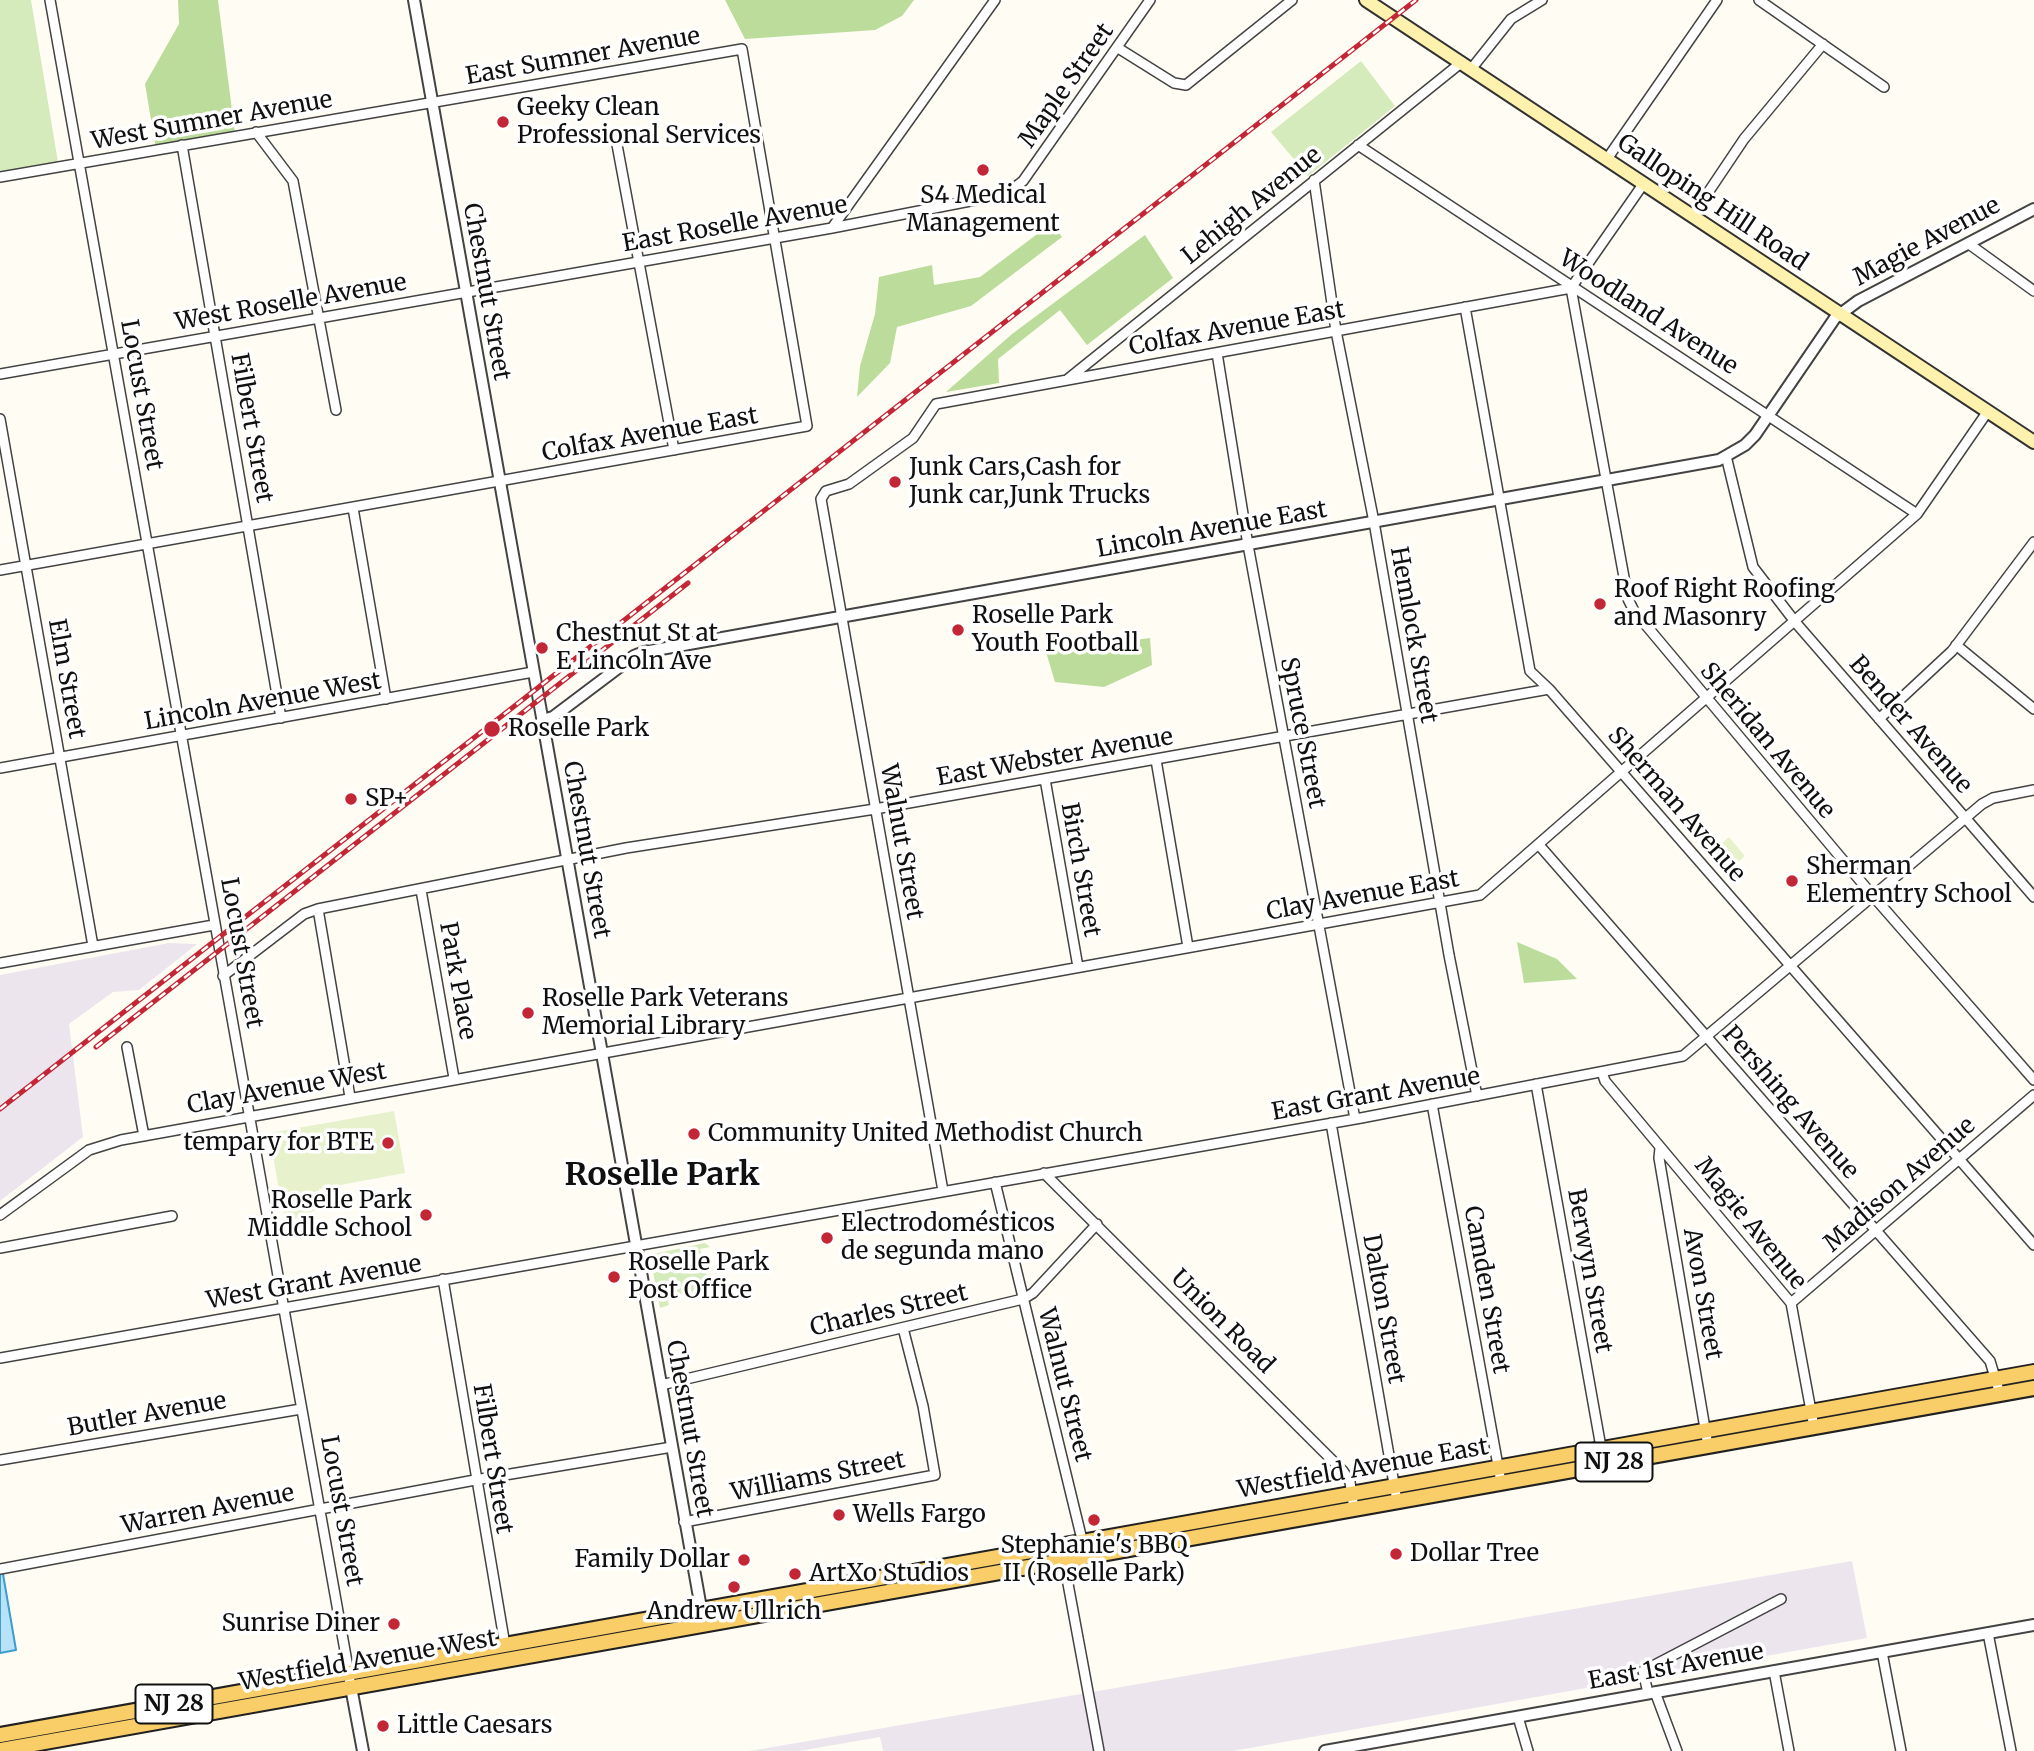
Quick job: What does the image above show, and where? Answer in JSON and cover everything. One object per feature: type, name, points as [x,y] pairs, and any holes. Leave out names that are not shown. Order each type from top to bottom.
[{"type":"main road","name":"Galloping Hill Road","points":[[1366,0],[2034,442]]},
{"type":"main road","name":"Westfield Avenue East","points":[[1084,1549],[1354,1509],[1396,1494],[1999,1386],[2034,1372]]},
{"type":"main road","name":"Westfield Avenue East","points":[[1999,1386],[2034,1388]]},
{"type":"main road","name":"Westfield Avenue East","points":[[702,1617],[1063,1553],[1352,1494],[1396,1494]]},
{"type":"main road","name":"Westfield Avenue West","points":[[350,1680],[505,1645],[702,1617]]},
{"type":"main road","name":"Westfield Avenue West","points":[[0,1735],[120,1721],[702,1617]]},
{"type":"main road","name":"Westfield Avenue West","points":[[0,1750],[120,1721]]},
{"type":"street","name":"Locust Street","points":[[50,0],[363,1751]]},
{"type":"street","name":"Chestnut Street","points":[[414,0],[702,1617]]},
{"type":"street","points":[[832,228],[995,0]]},
{"type":"street","name":"Maple Street","points":[[1011,191],[1023,181],[1150,0]]},
{"type":"street","points":[[1118,48],[1174,83],[1186,85],[1292,0]]},
{"type":"street","name":"Lehigh Avenue","points":[[1066,380],[1358,145],[1467,65],[1511,19],[1542,0]]},
{"type":"street","points":[[1607,159],[1717,0]]},
{"type":"street","points":[[1759,0],[1884,87]]},
{"type":"street","points":[[1693,215],[1744,139],[1824,44]]},
{"type":"street","name":"East Sumner Avenue","points":[[431,104],[742,49],[772,237]]},
{"type":"street","name":"West Sumner Avenue","points":[[0,177],[431,104]]},
{"type":"street","points":[[256,132],[293,181],[321,318],[336,410]]},
{"type":"street","points":[[615,134],[674,450]]},
{"type":"street","name":"Filbert Street","points":[[182,145],[281,718]]},
{"type":"street","name":"Woodland Avenue","points":[[1358,145],[1917,514]]},
{"type":"street","name":"Hemlock Street","points":[[1314,180],[1336,331],[1374,522],[1476,1096]]},
{"type":"street","points":[[1571,287],[1644,183]]},
{"type":"street","name":"East Roselle Avenue","points":[[465,293],[832,228],[1011,191]]},
{"type":"street","name":"Magie Avenue","points":[[1841,314],[1858,301],[2034,209]]},
{"type":"street","name":"Colfax Avenue East","points":[[0,570],[807,426],[772,237]]},
{"type":"street","points":[[1969,244],[2034,291]]},
{"type":"street","name":"Colfax Avenue East","points":[[821,499],[826,491],[849,484],[913,438],[936,404],[1571,287]]},
{"type":"street","name":"Sheridan Avenue","points":[[1571,287],[1628,599],[1644,626],[1873,896],[2034,1080]]},
{"type":"street","name":"West Roselle Avenue","points":[[0,374],[465,293]]},
{"type":"street","name":"Sherman Avenue","points":[[1465,307],[1530,671],[1549,689],[2034,1245]]},
{"type":"street","name":"Lincoln Avenue East","points":[[542,720],[553,717],[634,656],[644,652],[1719,460],[1745,445],[1841,314]]},
{"type":"street","name":"Spruce Street","points":[[1217,353],[1248,545],[1355,1119]]},
{"type":"street","name":"Clay Avenue East","points":[[601,1055],[1480,895],[1707,700],[1917,514],[1988,411]]},
{"type":"street","name":"Elm Street","points":[[0,419],[93,946]]},
{"type":"street","name":"Bender Avenue","points":[[1726,456],[1754,567],[1796,622],[2034,897]]},
{"type":"street","name":"Walnut Street","points":[[821,499],[943,1191]]},
{"type":"street","points":[[353,508],[386,699]]},
{"type":"street","points":[[1879,719],[1956,645],[2034,542]]},
{"type":"street","points":[[1956,645],[2034,709]]},
{"type":"street","name":"Lincoln Avenue West","points":[[0,768],[533,672]]},
{"type":"street","name":"East Webster Avenue","points":[[223,976],[304,914],[318,909],[626,848],[875,809],[1549,689]]},
{"type":"street","points":[[1156,760],[1188,947]]},
{"type":"street","name":"Birch Street","points":[[1045,779],[1077,967]]},
{"type":"street","name":"East Grant Avenue","points":[[636,1245],[1355,1119],[1683,1056],[1965,818],[1993,798],[2034,790]]},
{"type":"street","name":"Pershing Avenue","points":[[1539,845],[1990,1362],[1999,1386]]},
{"type":"street","name":"Park Place","points":[[421,890],[454,1078]]},
{"type":"street","points":[[318,909],[350,1097]]},
{"type":"street","points":[[0,962],[214,925]]},
{"type":"street","points":[[127,1047],[144,1136]]},
{"type":"street","name":"Clay Avenue West","points":[[0,1215],[89,1150],[248,1115],[601,1055]]},
{"type":"street","name":"Magie Avenue","points":[[1602,1072],[1605,1082],[1791,1303],[1813,1419]]},
{"type":"street","name":"Berwyn Street","points":[[1536,1084],[1603,1457]]},
{"type":"street","name":"Madison Avenue","points":[[1791,1303],[2034,1095]]},
{"type":"street","name":"Camden Street","points":[[1432,1104],[1500,1475]]},
{"type":"street","name":"Dalton Street","points":[[1331,1123],[1396,1494]]},
{"type":"street","name":"Avon Street","points":[[1660,1148],[1659,1158],[1707,1438]]},
{"type":"street","name":"Union Road","points":[[1044,1173],[1343,1471],[1348,1478],[1354,1509]]},
{"type":"street","name":"Walnut Street","points":[[995,1182],[1084,1549]]},
{"type":"street","points":[[0,1248],[172,1216]]},
{"type":"street","name":"Charles Street","points":[[661,1385],[1023,1299],[1033,1293],[1097,1224]]},
{"type":"street","name":"West Grant Avenue","points":[[0,1358],[636,1245]]},
{"type":"street","name":"Filbert Street","points":[[443,1279],[505,1645]]},
{"type":"street","name":"Williams Street","points":[[684,1521],[935,1475],[923,1406],[903,1328]]},
{"type":"street","name":"Butler Avenue","points":[[0,1460],[301,1409]]},
{"type":"street","name":"Warren Avenue","points":[[0,1569],[475,1480],[672,1447]]},
{"type":"street","points":[[1063,1553],[1099,1751]]},
{"type":"street","points":[[1677,1751],[1643,1671],[1781,1599]]},
{"type":"street","name":"East 1st Avenue","points":[[1325,1751],[2034,1625]]},
{"type":"street","points":[[1988,1633],[2011,1751]]},
{"type":"street","points":[[1882,1652],[1901,1751]]},
{"type":"street","points":[[1774,1671],[1789,1751]]},
{"type":"street","points":[[1518,1717],[1528,1751]]},
{"type":"shaded area","points":[[169,943],[197,944],[139,990],[113,992],[69,1024],[83,1137],[0,1201],[0,975]]},
{"type":"shaded area","points":[[1852,1561],[1867,1638],[1233,1751],[883,1751],[880,1737],[799,1751],[750,1751]]},
{"type":"green space","points":[[0,0],[31,0],[58,162],[0,172]]},
{"type":"green space","points":[[178,0],[218,0],[235,134],[156,149],[145,84],[179,24]]},
{"type":"green space","points":[[725,0],[914,0],[902,16],[875,30],[745,39]]},
{"type":"green space","points":[[1361,61],[1395,106],[1308,176],[1271,132]]},
{"type":"green space","points":[[1052,223],[1062,237],[971,306],[897,327],[890,363],[857,397],[860,366],[875,314],[879,277],[932,265],[934,285],[980,277]]},
{"type":"green space","points":[[1145,235],[1173,278],[1087,345],[1060,310],[998,359],[999,383],[946,392],[1012,334]]},
{"type":"green space","points":[[1150,638],[1152,665],[1104,687],[1055,682],[1046,652]]},
{"type":"green space","points":[[1729,837],[1745,856],[1727,872],[1711,853]]},
{"type":"green space","points":[[1517,942],[1557,959],[1577,979],[1524,983]]},
{"type":"green space","points":[[394,1111],[405,1173],[319,1189],[322,1203],[319,1209],[290,1221],[283,1218],[285,1201],[284,1195],[280,1196],[269,1133]]},
{"type":"green space","points":[[705,1243],[710,1247],[700,1249],[710,1287],[667,1298],[669,1305],[660,1308],[651,1261],[654,1254]]},
{"type":"water","points":[[0,1574],[3,1574],[16,1650],[0,1653]]},
{"type":"railway","points":[[0,1109],[1416,0]]},
{"type":"railway","points":[[96,1047],[688,583]]},
{"type":"place","name":"Geeky Clean Professional Services","points":[[503,122]]},
{"type":"place","name":"S4 Medical Management","points":[[983,170]]},
{"type":"place","name":"Junk Cars,Cash for Junk car,Junk Trucks","points":[[895,482]]},
{"type":"place","name":"Roof Right Roofing and Masonry","points":[[1600,604]]},
{"type":"place","name":"Roselle Park Youth Football","points":[[958,630]]},
{"type":"place","name":"Chestnut St at E Lincoln Ave","points":[[542,648]]},
{"type":"place","name":"Roselle Park","points":[[492,729]]},
{"type":"place","name":"SP+","points":[[351,799]]},
{"type":"place","name":"Sherman Elementry School","points":[[1792,881]]},
{"type":"place","name":"Roselle Park Veterans Memorial Library","points":[[528,1013]]},
{"type":"place","name":"Community United Methodist Church","points":[[694,1134]]},
{"type":"place","name":"tempary for BTE","points":[[388,1143]]},
{"type":"place","name":"Roselle Park Middle School","points":[[426,1215]]},
{"type":"place","name":"Electrodomésticos de segunda mano","points":[[827,1238]]},
{"type":"place","name":"Roselle Park Post Office","points":[[614,1277]]},
{"type":"place","name":"Wells Fargo","points":[[839,1515]]},
{"type":"place","name":"Stephanie's BBQ II (Roselle Park)","points":[[1094,1520]]},
{"type":"place","name":"Dollar Tree","points":[[1396,1554]]},
{"type":"place","name":"Family Dollar","points":[[744,1560]]},
{"type":"place","name":"ArtXo Studios","points":[[795,1574]]},
{"type":"place","name":"Andrew Ullrich","points":[[734,1587]]},
{"type":"place","name":"Sunrise Diner","points":[[394,1624]]},
{"type":"place","name":"Little Caesars","points":[[383,1726]]},
{"type":"district","name":"Roselle Park","points":[[662,1176]]}]
